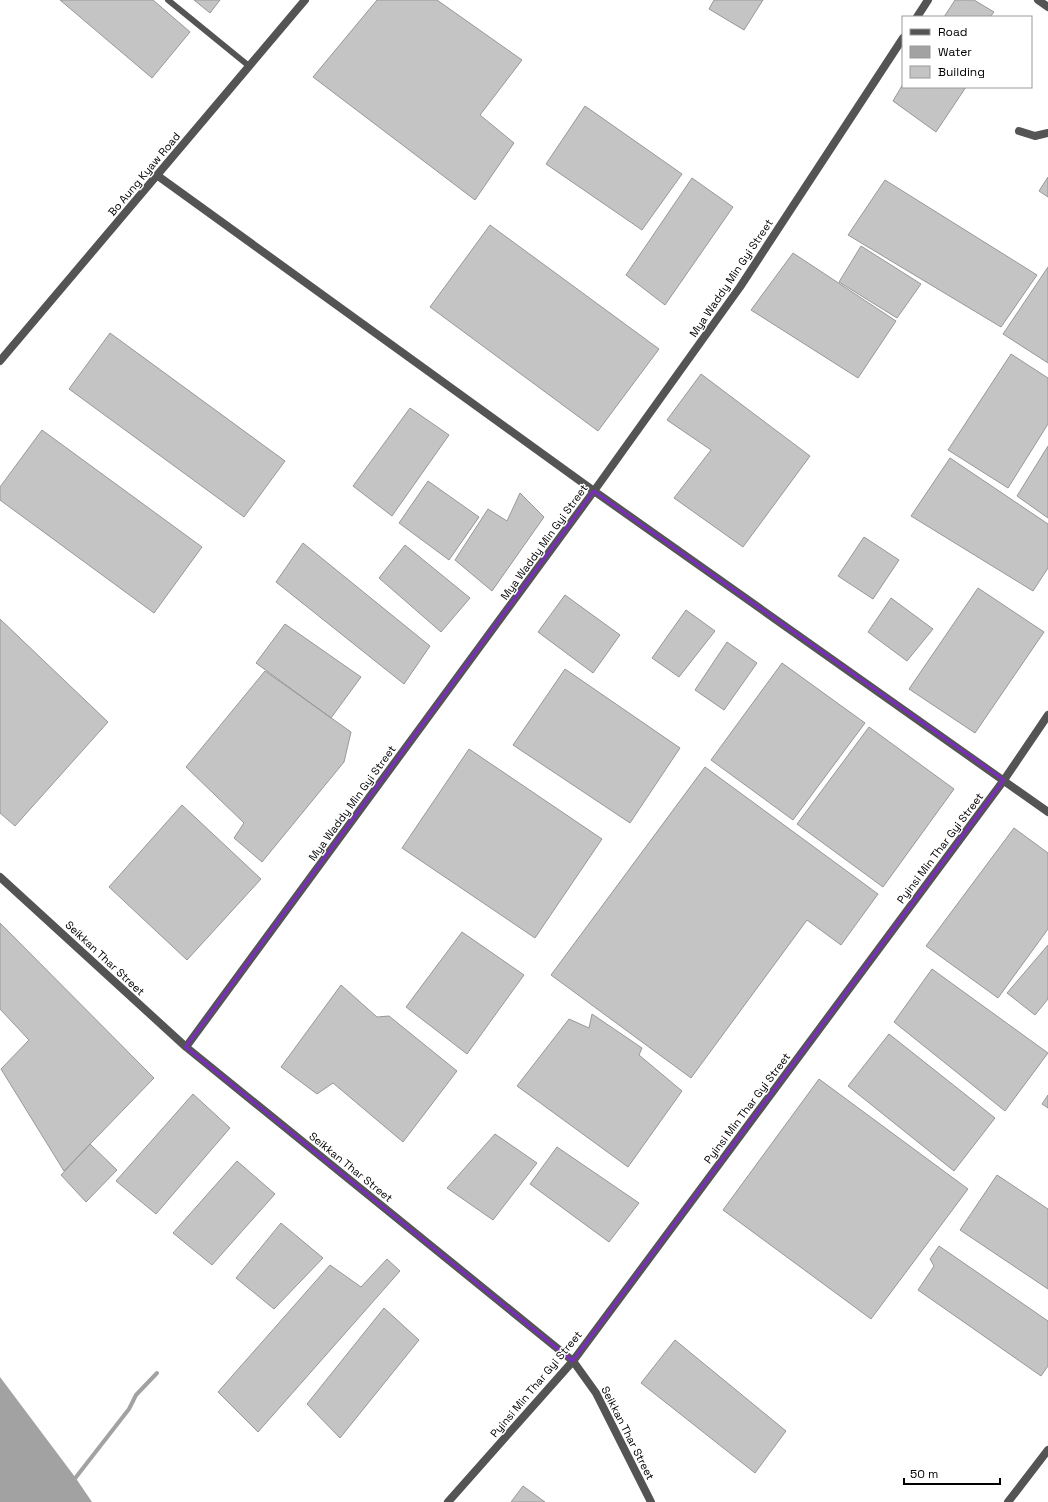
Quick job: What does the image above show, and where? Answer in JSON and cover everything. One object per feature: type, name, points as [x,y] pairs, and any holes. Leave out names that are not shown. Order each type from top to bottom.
[{"type":"street","name":"Bo Aung Kyaw Road","points":[[0,362],[305,0]]},
{"type":"street","points":[[918,16],[928,0]]},
{"type":"street","points":[[1038,0],[1048,7]]},
{"type":"street","name":"Mya Waddy Min Gyi Street","points":[[186,1047],[594,491],[740,287],[902,40]]},
{"type":"street","points":[[1019,131],[1035,136],[1048,132]]},
{"type":"street","points":[[158,176],[594,491],[1048,812]]},
{"type":"street","name":"Pyinsi Min Thar Gyi Street","points":[[448,1502],[573,1361],[1004,780],[1048,715]]},
{"type":"street","name":"Seikkan Thar Street","points":[[0,876],[186,1047],[573,1361],[596,1393],[651,1502]]},
{"type":"street","points":[[1008,1502],[1048,1450]]},
{"type":"lane","points":[[168,0],[249,66]]},
{"type":"highlighted area","points":[[594,491],[1004,780],[573,1361],[186,1047]]},
{"type":"water","points":[[0,1377],[75,1477],[92,1502],[0,1502]]},
{"type":"building","points":[[60,0],[153,0],[190,32],[152,78]]},
{"type":"building","points":[[194,0],[220,0],[210,13]]},
{"type":"building","points":[[377,0],[437,0],[522,60],[480,115],[514,143],[475,200],[313,77]]},
{"type":"building","points":[[714,0],[763,0],[744,30],[709,9]]},
{"type":"building","points":[[955,0],[974,0],[994,12],[991,16],[945,16]]},
{"type":"building","points":[[902,86],[902,88],[965,88],[936,132],[893,101]]},
{"type":"building","points":[[585,106],[682,174],[642,230],[546,164]]},
{"type":"building","points":[[1048,177],[1048,197],[1039,191]]},
{"type":"building","points":[[692,178],[733,207],[665,305],[626,275]]},
{"type":"building","points":[[885,180],[1037,275],[1001,327],[848,235]]},
{"type":"building","points":[[490,225],[659,349],[598,431],[430,307]]},
{"type":"building","points":[[861,246],[921,284],[897,318],[839,282]]},
{"type":"building","points":[[793,253],[896,321],[858,378],[751,310]]},
{"type":"building","points":[[1048,267],[1048,363],[1003,334]]},
{"type":"building","points":[[110,333],[285,461],[244,517],[69,389]]},
{"type":"building","points":[[1011,354],[1048,378],[1048,424],[1008,488],[948,450]]},
{"type":"building","points":[[701,374],[810,456],[743,547],[674,498],[711,450],[667,420]]},
{"type":"building","points":[[410,408],[449,435],[392,516],[353,486]]},
{"type":"building","points":[[42,430],[202,547],[154,613],[0,500],[0,487]]},
{"type":"building","points":[[1048,446],[1048,518],[1017,496]]},
{"type":"building","points":[[950,458],[1048,524],[1048,568],[1033,591],[911,516]]},
{"type":"building","points":[[428,481],[479,517],[449,560],[399,523]]},
{"type":"building","points":[[520,493],[544,517],[492,591],[455,560],[488,509],[507,521]]},
{"type":"building","points":[[864,537],[899,560],[873,599],[838,576]]},
{"type":"building","points":[[303,543],[430,646],[404,684],[276,582]]},
{"type":"building","points":[[405,545],[470,598],[441,632],[379,578]]},
{"type":"building","points":[[978,588],[1044,632],[975,733],[909,689]]},
{"type":"building","points":[[565,595],[620,635],[593,673],[538,632]]},
{"type":"building","points":[[891,598],[933,629],[907,661],[868,632]]},
{"type":"building","points":[[686,610],[715,631],[679,677],[652,658]]},
{"type":"building","points":[[0,619],[108,722],[15,826],[0,813]]},
{"type":"building","points":[[285,624],[361,677],[331,718],[256,663]]},
{"type":"building","points":[[727,642],[757,663],[724,710],[695,690]]},
{"type":"building","points":[[782,663],[865,723],[793,820],[711,760]]},
{"type":"building","points":[[565,669],[680,748],[630,823],[513,745]]},
{"type":"building","points":[[265,671],[351,732],[344,762],[262,862],[234,838],[244,823],[186,767]]},
{"type":"building","points":[[869,727],[954,789],[883,887],[797,824]]},
{"type":"building","points":[[469,749],[602,839],[535,938],[402,848]]},
{"type":"building","points":[[705,767],[878,894],[841,945],[807,920],[691,1078],[551,975]]},
{"type":"building","points":[[182,805],[261,879],[187,960],[109,887]]},
{"type":"building","points":[[1014,828],[1048,853],[1048,929],[998,998],[926,946]]},
{"type":"building","points":[[0,923],[154,1078],[64,1171],[1,1069],[29,1040],[0,1009]]},
{"type":"building","points":[[462,932],[524,975],[467,1054],[406,1007]]},
{"type":"building","points":[[1048,945],[1048,999],[1035,1015],[1007,993]]},
{"type":"building","points":[[932,969],[1048,1053],[1005,1111],[894,1022]]},
{"type":"building","points":[[341,985],[377,1017],[389,1016],[457,1071],[403,1142],[333,1083],[317,1094],[281,1067]]},
{"type":"building","points":[[592,1014],[642,1048],[639,1055],[682,1091],[628,1167],[517,1086],[569,1019],[589,1028]]},
{"type":"building","points":[[889,1034],[995,1118],[954,1171],[848,1086]]},
{"type":"building","points":[[819,1079],[968,1189],[871,1319],[723,1210]]},
{"type":"building","points":[[193,1094],[230,1128],[156,1214],[116,1181]]},
{"type":"building","points":[[1048,1095],[1048,1108],[1042,1104]]},
{"type":"building","points":[[495,1134],[537,1163],[493,1220],[447,1188]]},
{"type":"building","points":[[90,1144],[117,1170],[86,1202],[61,1175]]},
{"type":"building","points":[[557,1147],[639,1203],[609,1242],[530,1184]]},
{"type":"building","points":[[237,1161],[275,1194],[212,1265],[173,1233]]},
{"type":"building","points":[[997,1175],[1048,1209],[1048,1289],[960,1230]]},
{"type":"building","points":[[281,1223],[323,1258],[274,1309],[236,1278]]},
{"type":"building","points":[[939,1246],[1048,1321],[1048,1366],[1041,1376],[918,1290],[934,1266],[930,1259]]},
{"type":"building","points":[[387,1259],[400,1271],[258,1432],[218,1392],[330,1265],[361,1287]]},
{"type":"building","points":[[384,1308],[419,1340],[340,1438],[307,1404]]},
{"type":"building","points":[[675,1340],[786,1431],[755,1473],[641,1383]]},
{"type":"building","points":[[523,1486],[545,1502],[511,1502]]},
{"type":"waterway","points":[[73,1481],[129,1409],[136,1395],[157,1373]]}]
